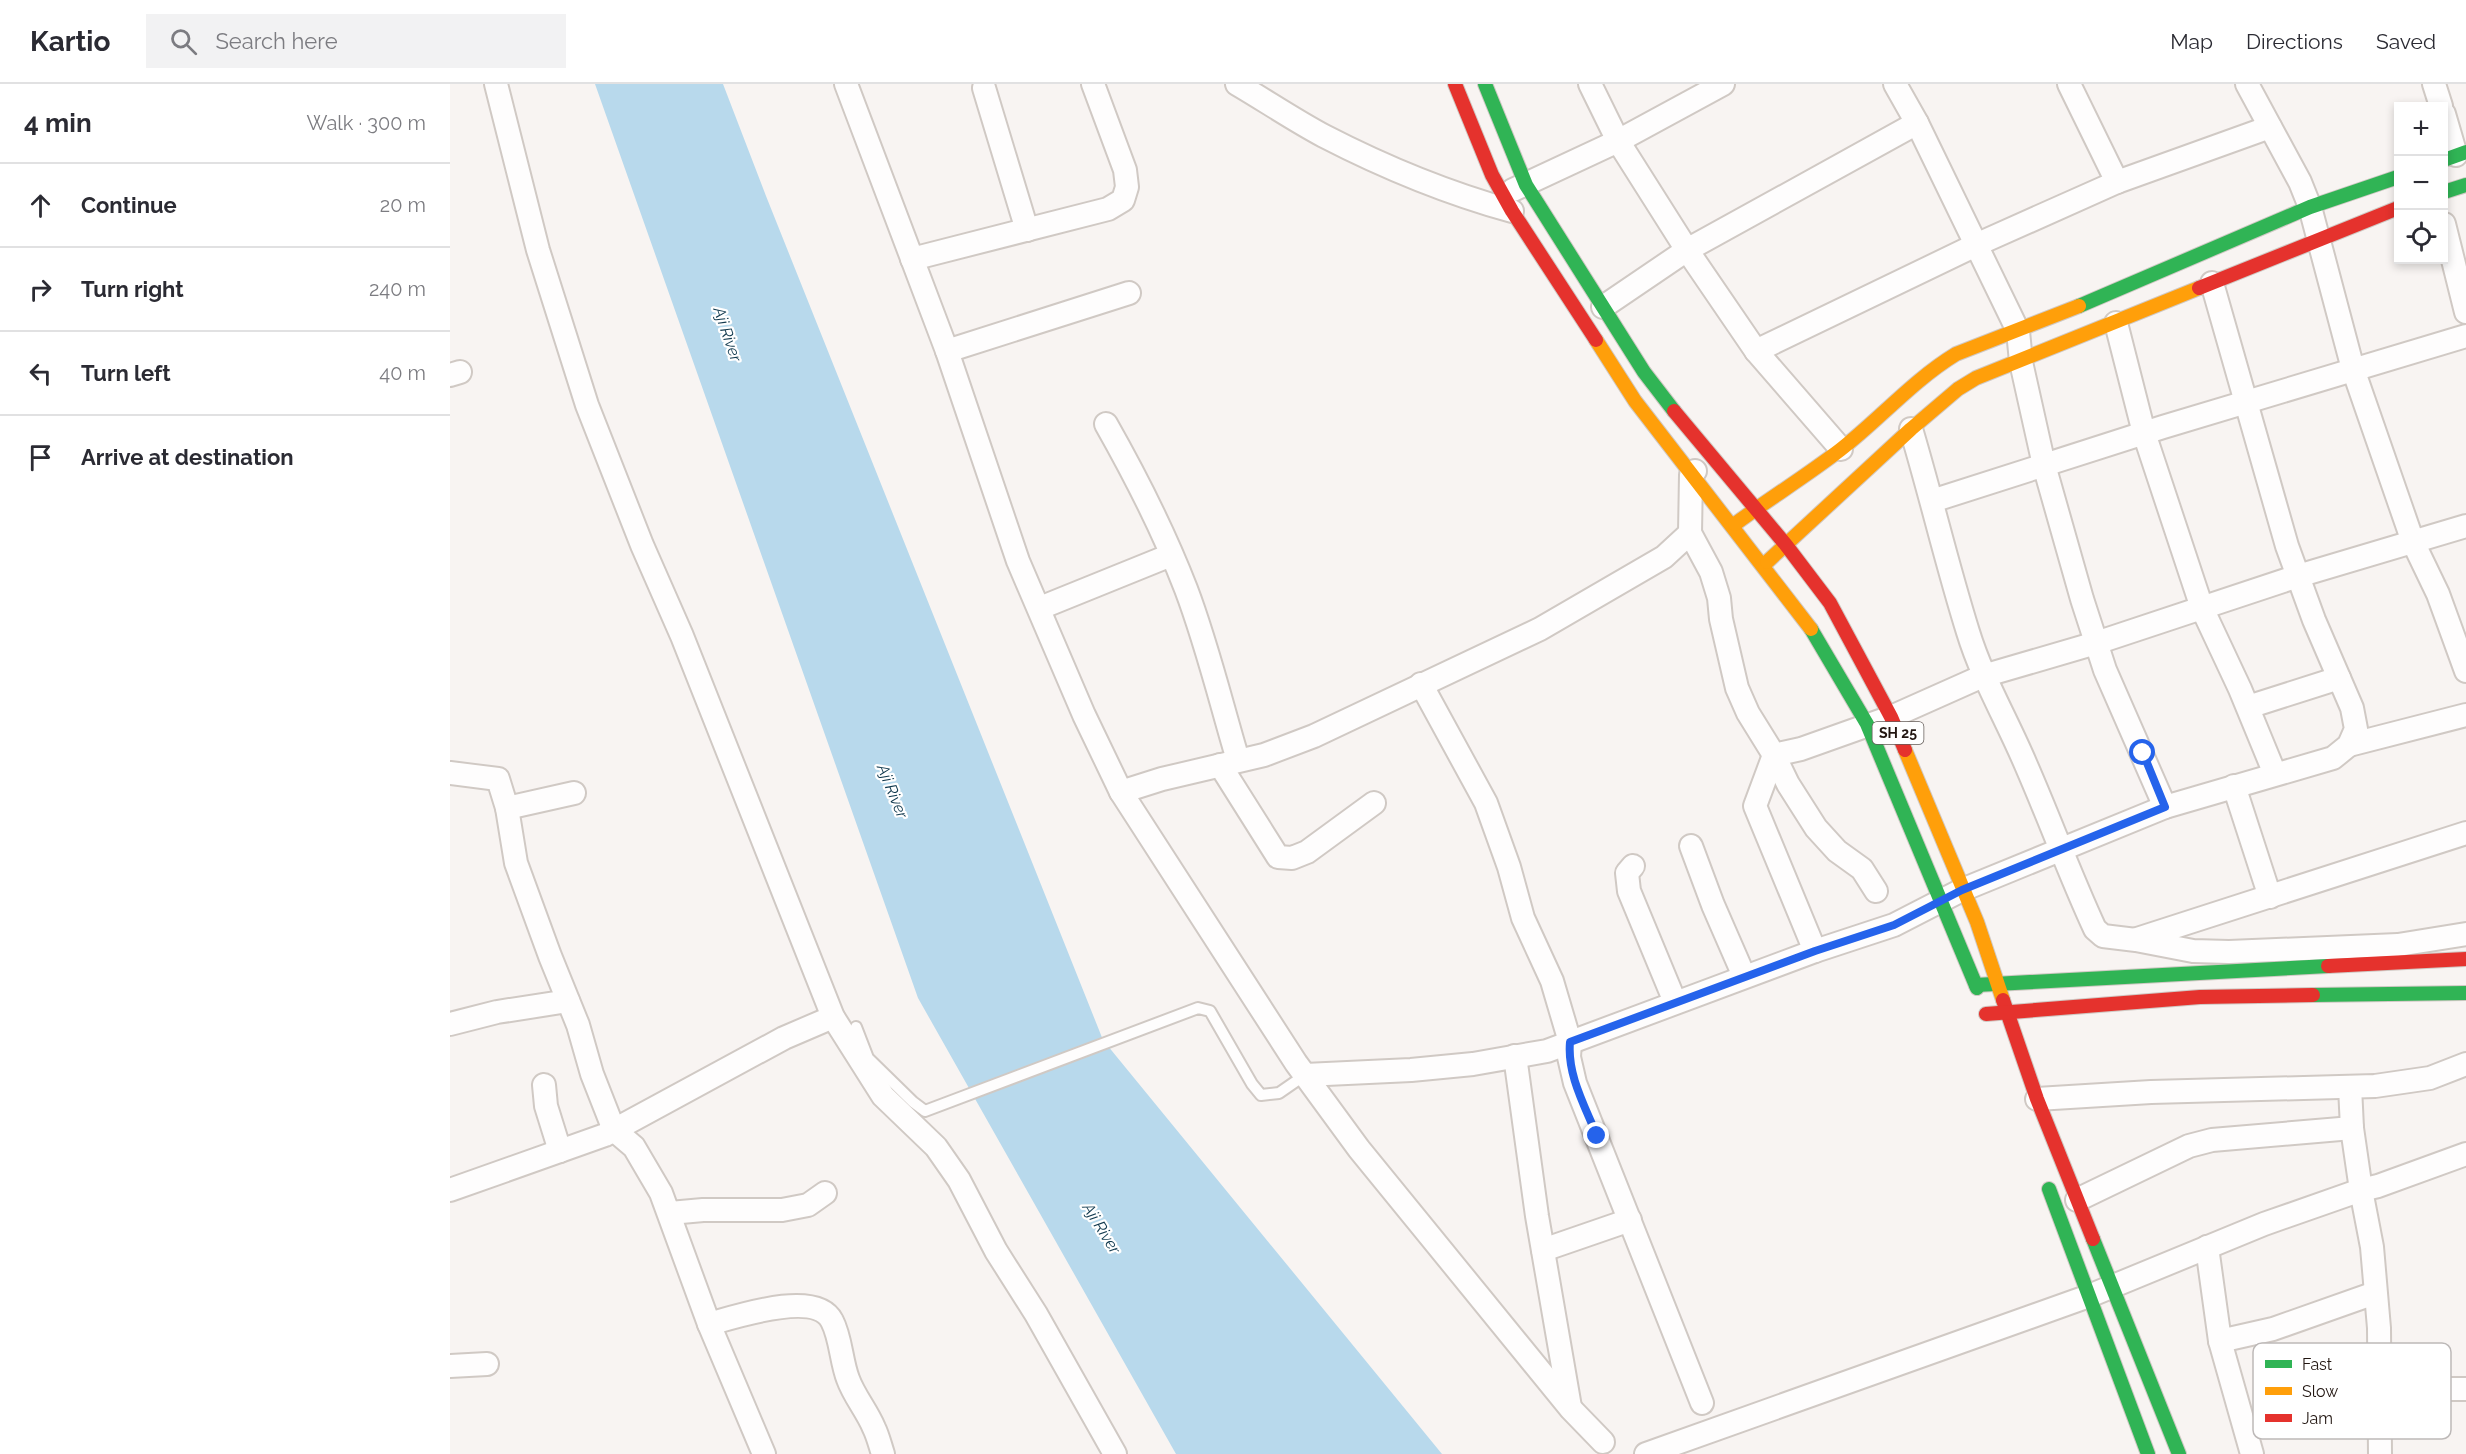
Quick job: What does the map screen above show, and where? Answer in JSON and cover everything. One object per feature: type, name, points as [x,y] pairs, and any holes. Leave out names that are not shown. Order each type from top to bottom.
[{"type":"main road","points":[[1455,84],[1484,156],[1507,203],[1635,401],[1815,634],[1867,724],[1976,985],[1988,1020],[2007,1011],[2200,997],[2466,993]]},
{"type":"main road","name":"SH 25","points":[[1485,84],[1526,185],[1603,307],[1657,390],[1711,458],[1786,545],[1830,603],[1891,717],[1977,922],[2037,1099],[2114,1286],[2179,1454]]},
{"type":"main road","points":[[1732,526],[1841,449],[1940,363],[1956,354],[2146,279],[2310,207],[2394,178]]},
{"type":"main road","points":[[2448,191],[2466,184]]},
{"type":"main road","points":[[1764,566],[1911,429],[1958,389],[1976,378],[2021,362],[2394,210]]},
{"type":"main road","points":[[1976,985],[2466,959]]},
{"type":"main road","points":[[2045,1177],[2148,1454]]},
{"type":"street","points":[[496,84],[538,249],[587,405],[642,545],[682,636],[832,1017],[883,1096],[936,1147],[959,1179],[996,1251],[1036,1314],[1116,1454]]},
{"type":"street","points":[[846,84],[947,351],[1018,561],[1084,715],[1121,792],[1305,1075],[1359,1149],[1571,1409],[1603,1442]]},
{"type":"street","points":[[912,259],[1108,209],[1123,200],[1127,187],[1125,170],[1093,84]]},
{"type":"street","points":[[1237,84],[1322,135],[1393,169],[1470,200],[1507,203],[1526,185],[1618,141],[1723,84]]},
{"type":"street","points":[[1590,84],[1618,141],[1756,351],[1841,449]]},
{"type":"street","points":[[1895,84],[1978,244],[2018,331],[2021,362],[2044,465],[2096,643],[2105,670],[2165,807]]},
{"type":"street","points":[[2069,84],[2117,182]]},
{"type":"street","points":[[2248,84],[2300,182],[2310,207],[2352,369],[2413,542],[2438,594],[2466,671]]},
{"type":"street","points":[[2434,84],[2440,102]]},
{"type":"street","points":[[984,88],[1027,230]]},
{"type":"street","points":[[1603,307],[1688,250],[1917,123]]},
{"type":"street","points":[[1756,351],[1978,244],[2117,182],[2270,127]]},
{"type":"street","points":[[2448,129],[2455,155]]},
{"type":"street","points":[[2448,240],[2466,312]]},
{"type":"street","points":[[2212,284],[2287,546],[2352,708],[2356,729],[2349,745]]},
{"type":"street","points":[[947,351],[1129,293]]},
{"type":"street","points":[[2116,323],[2144,433],[2202,608],[2275,774]]},
{"type":"street","points":[[1932,501],[2247,401],[2466,336]]},
{"type":"street","points":[[1106,423],[1133,472],[1186,590],[1204,644],[1229,762],[1278,857],[1292,858],[1307,852],[1374,803]]},
{"type":"street","points":[[1911,429],[1968,632],[1983,676],[2017,744],[2052,823],[2060,849],[2095,929],[2103,936],[2193,951],[2229,952],[2398,945],[2466,934]]},
{"type":"street","points":[[1711,458],[1690,475],[1690,533],[1711,573],[1719,598],[1721,619],[1737,688],[1748,713],[1774,755],[1788,784],[1816,828],[1837,851],[1862,869],[1876,891]]},
{"type":"street","points":[[1774,755],[1891,717],[1983,676],[2096,643],[2298,576],[2466,526]]},
{"type":"street","points":[[1121,792],[1162,779],[1264,755],[1314,736],[1540,629],[1664,557],[1690,533]]},
{"type":"street","points":[[1040,608],[1171,555]]},
{"type":"street","points":[[2247,707],[2339,678]]},
{"type":"street","points":[[1421,684],[1486,803],[1509,867],[1523,918],[1552,981],[1570,1042],[1569,1058],[1575,1083],[1702,1403]]},
{"type":"street","points":[[1305,1075],[1411,1071],[1546,1051],[1744,976],[1894,925],[1962,890],[2165,807],[2333,758],[2349,745],[2466,715]]},
{"type":"street","points":[[1774,755],[1755,806],[1815,951]]},
{"type":"street","points":[[450,773],[498,779],[507,808],[516,863],[578,1025],[592,1074],[614,1130],[634,1147],[647,1166],[670,1214],[709,1324],[764,1454]]},
{"type":"street","points":[[2234,786],[2270,897]]},
{"type":"street","points":[[507,808],[574,792]]},
{"type":"street","points":[[2136,940],[2466,833]]},
{"type":"street","points":[[1691,846],[1713,905],[1744,976]]},
{"type":"street","points":[[1633,866],[1628,873],[1629,891],[1675,1002]]},
{"type":"street","points":[[450,1024],[497,1012],[568,1001]]},
{"type":"street","points":[[450,1190],[614,1130],[784,1038],[832,1017]]},
{"type":"street","points":[[1515,1056],[1543,1250],[1571,1409]]},
{"type":"street","points":[[2037,1099],[2151,1092],[2375,1086],[2430,1078],[2466,1064]]},
{"type":"street","points":[[544,1085],[546,1106],[560,1151]]},
{"type":"street","points":[[2350,1087],[2352,1128],[2372,1247],[2379,1343]]},
{"type":"street","points":[[2077,1200],[2189,1146],[2212,1140],[2352,1128]]},
{"type":"street","points":[[1646,1454],[2089,1296],[2264,1224],[2466,1154]]},
{"type":"street","points":[[670,1214],[703,1210],[782,1210],[808,1205],[825,1193]]},
{"type":"street","points":[[1543,1250],[1630,1221]]},
{"type":"street","points":[[2207,1247],[2220,1341],[2252,1454]]},
{"type":"street","points":[[2220,1341],[2274,1329],[2374,1293]]},
{"type":"street","points":[[709,1324],[790,1306],[808,1306],[822,1311],[832,1319],[843,1366],[852,1390],[874,1427],[884,1454]]},
{"type":"street","points":[[450,1366],[487,1364]]},
{"type":"street","points":[[2380,1439],[2380,1454]]},
{"type":"lane","points":[[856,1027],[868,1058],[926,1112],[1198,1008],[1210,1011],[1252,1084],[1261,1095],[1279,1093],[1305,1075]]},
{"type":"water","name":"Aji River","points":[[595,84],[723,84],[1103,1040],[1442,1454],[1176,1454],[918,998]]},
{"type":"traffic: fast","points":[[1485,84],[1526,185],[1644,372],[1674,411]]},
{"type":"traffic: fast","points":[[2448,159],[2466,152]]},
{"type":"traffic: fast","points":[[2079,306],[2310,207],[2394,178]]},
{"type":"traffic: fast","points":[[2448,191],[2466,185]]},
{"type":"traffic: fast","points":[[1811,629],[1867,724],[1977,988]]},
{"type":"traffic: fast","points":[[1976,985],[2328,966]]},
{"type":"traffic: fast","points":[[2313,995],[2466,993]]},
{"type":"traffic: fast","points":[[2049,1189],[2148,1454]]},
{"type":"traffic: fast","points":[[2093,1239],[2179,1454]]},
{"type":"traffic: slow","points":[[1767,562],[1911,429],[1958,389],[1976,378],[2199,288]]},
{"type":"traffic: slow","points":[[1735,524],[1840,450],[1925,376],[1956,354],[2079,306]]},
{"type":"traffic: slow","points":[[1596,340],[1635,401],[1811,629]]},
{"type":"traffic: slow","points":[[1905,750],[1977,922],[2003,1000]]},
{"type":"traffic: jam","points":[[1455,84],[1492,175],[1512,211],[1596,340]]},
{"type":"traffic: jam","points":[[2199,288],[2394,210]]},
{"type":"traffic: jam","points":[[1674,411],[1786,545],[1830,603],[1891,717],[1905,750]]},
{"type":"traffic: jam","points":[[2328,966],[2466,959]]},
{"type":"traffic: jam","points":[[1986,1014],[2200,997],[2313,995]]},
{"type":"traffic: jam","points":[[2003,1000],[2037,1099],[2093,1239]]},
{"type":"route","points":[[1597,1136],[1575,1083],[1569,1058],[1570,1042],[1724,986],[1744,976],[1894,925],[1962,890],[2165,807],[2143,753]]}]
